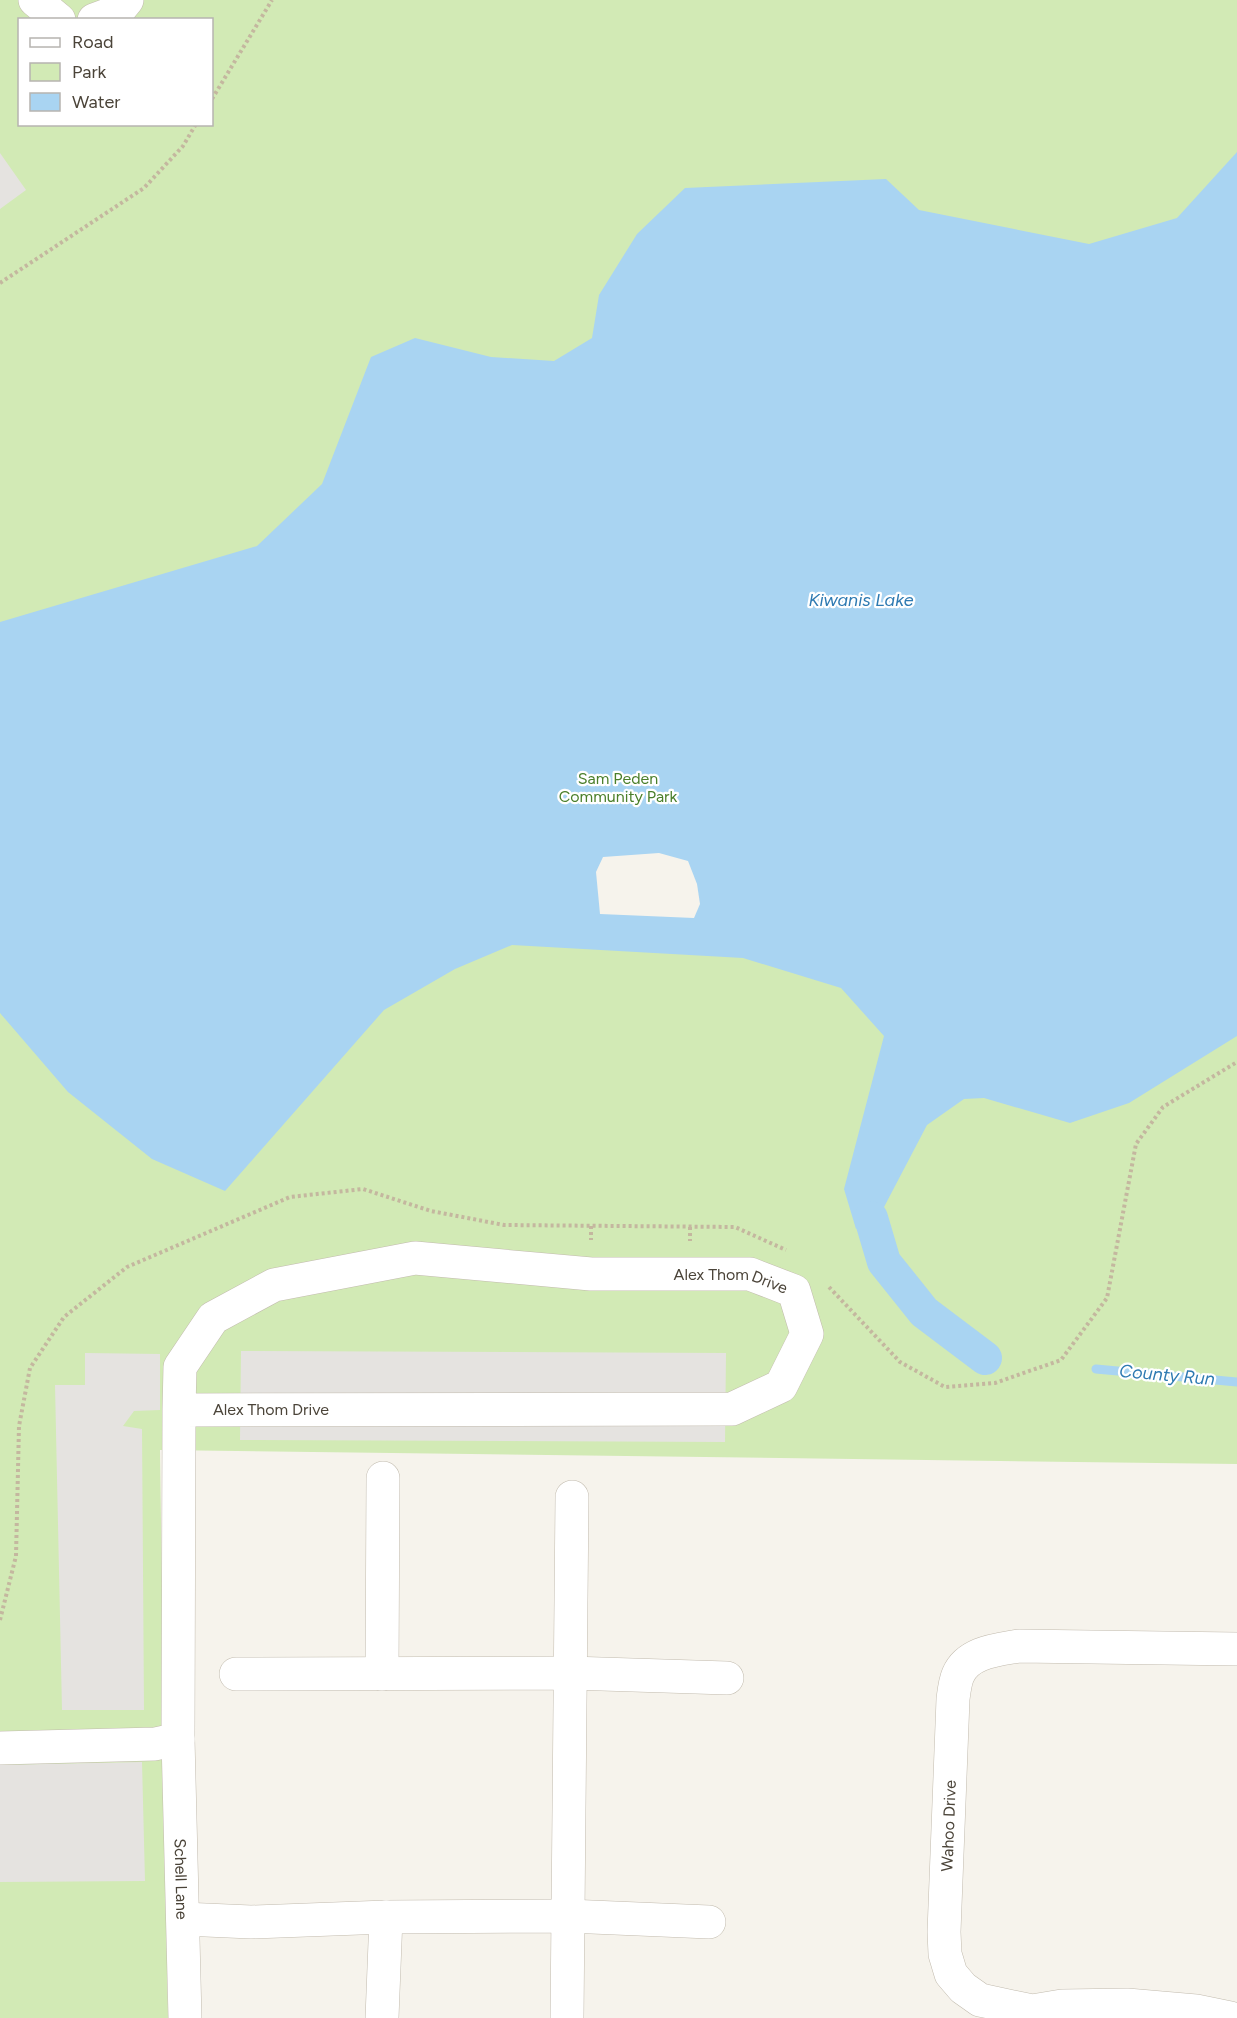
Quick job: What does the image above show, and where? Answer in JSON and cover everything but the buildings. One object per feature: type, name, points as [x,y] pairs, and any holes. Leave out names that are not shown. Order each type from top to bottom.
[{"type":"street","points":[[35,0],[58,18]]},
{"type":"street","points":[[99,18],[118,10],[127,0]]},
{"type":"street","name":"Alex Thom Drive","points":[[178,1739],[179,1410],[180,1367],[213,1318],[274,1285],[415,1258],[591,1274],[750,1274],[794,1291],[807,1334],[781,1386],[732,1409],[179,1410]]},
{"type":"street","points":[[382,1674],[383,1478]]},
{"type":"street","points":[[567,2018],[572,1497]]},
{"type":"street","name":"Wahoo Drive","points":[[1230,2018],[1196,2011],[1127,2005],[1062,2006],[1032,2011],[980,2000],[963,1988],[951,1974],[945,1954],[944,1932],[953,1699],[958,1674],[972,1657],[993,1650],[1019,1646],[1237,1649]]},
{"type":"street","points":[[236,1674],[570,1673],[728,1678]]},
{"type":"street","points":[[0,1748],[155,1744],[178,1739]]},
{"type":"street","name":"Schell Lane","points":[[178,1739],[185,2018]]},
{"type":"street","points":[[183,1919],[250,1922],[386,1917],[568,1916],[709,1922]]},
{"type":"street","points":[[382,2018],[386,1917]]},
{"type":"path","points":[[213,97],[272,0]]},
{"type":"path","points":[[0,283],[144,188],[183,146],[195,126]]},
{"type":"green space","name":"Sam Peden Community Park","points":[[0,0],[1237,0],[1237,1464],[160,1450],[168,2018],[0,2018]]},
{"type":"shaded area","points":[[0,153],[26,190],[0,209]]},
{"type":"shaded area","points":[[241,1351],[726,1353],[725,1442],[240,1440]]},
{"type":"shaded area","points":[[85,1353],[160,1354],[160,1410],[134,1411],[123,1426],[142,1429],[144,1710],[62,1710],[55,1385],[85,1385]]},
{"type":"shaded area","points":[[142,1762],[145,1881],[0,1882],[0,1765]]},
{"type":"water","name":"Kiwanis Lake","points":[[1237,152],[1237,1036],[1129,1103],[1070,1123],[984,1098],[964,1099],[927,1125],[883,1209],[856,1229],[844,1189],[884,1036],[841,988],[743,958],[512,945],[455,969],[384,1010],[225,1191],[152,1159],[68,1092],[0,1013],[0,622],[257,546],[322,484],[371,357],[415,338],[491,357],[554,361],[592,338],[599,295],[637,234],[685,188],[886,179],[919,210],[1089,244],[1177,218]]},
{"type":"pier","points":[[659,853],[688,861],[697,884],[700,904],[694,918],[600,914],[596,872],[603,857]]},
{"type":"waterway","name":"County Run","points":[[871,1218],[884,1262],[924,1312],[985,1358]]},
{"type":"waterway","name":"County Run","points":[[1096,1369],[1237,1382]]}]
